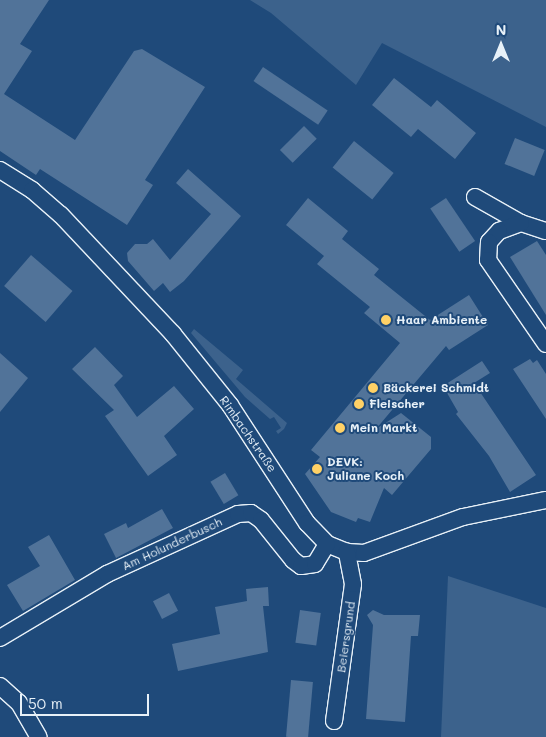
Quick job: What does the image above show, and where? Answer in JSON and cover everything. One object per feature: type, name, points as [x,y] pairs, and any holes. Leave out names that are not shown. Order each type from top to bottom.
[{"type":"street","name":"Rimbachstraße","points":[[0,170],[32,190],[61,215],[173,334],[230,405],[307,523],[327,544],[347,552],[370,552],[463,517],[546,500]]},
{"type":"street","points":[[475,197],[522,223],[546,231]]},
{"type":"street","points":[[522,223],[499,231],[490,242],[488,260],[546,344]]},
{"type":"street","name":"Am Holunderbusch","points":[[0,638],[107,574],[238,514],[251,513],[261,520],[293,560],[301,566],[315,564],[327,544]]},
{"type":"street","name":"Beiersgrund","points":[[334,722],[353,584],[347,552]]},
{"type":"street","points":[[0,686],[19,703],[39,737]]},
{"type":"shaded area","points":[[250,0],[546,0],[546,127],[382,43],[356,85],[271,13]]},
{"type":"shaded area","points":[[194,329],[243,370],[236,379],[287,423],[284,429],[278,434],[276,431],[281,428],[274,417],[270,419],[245,397],[191,333]]},
{"type":"shaded area","points":[[448,576],[546,608],[546,737],[441,737]]},
{"type":"building","points":[[0,0],[49,0],[20,44],[32,51],[4,94],[75,140],[134,51],[142,49],[205,87],[145,180],[153,185],[127,225],[40,169],[36,175],[0,151]]},
{"type":"building","points":[[263,67],[328,111],[318,125],[253,81]]},
{"type":"building","points":[[394,78],[431,107],[437,100],[476,133],[455,159],[418,129],[411,137],[372,105]]},
{"type":"building","points":[[304,126],[317,139],[293,163],[280,150]]},
{"type":"building","points":[[515,138],[545,150],[534,176],[505,164]]},
{"type":"building","points":[[354,141],[394,173],[372,200],[333,167]]},
{"type":"building","points":[[188,169],[241,216],[184,281],[170,292],[163,283],[154,291],[128,261],[127,253],[135,244],[147,244],[153,239],[170,260],[211,214],[176,183]]},
{"type":"building","points":[[308,198],[348,231],[342,239],[379,269],[374,275],[430,320],[469,295],[488,325],[449,350],[446,346],[376,429],[401,413],[431,437],[431,449],[392,495],[384,488],[370,522],[358,518],[356,522],[331,512],[305,474],[320,457],[311,450],[400,343],[364,313],[370,307],[317,264],[324,256],[286,225]]},
{"type":"building","points":[[446,198],[475,241],[459,252],[430,209]]},
{"type":"building","points":[[537,241],[546,255],[546,315],[510,257]]},
{"type":"building","points":[[31,255],[73,291],[46,322],[4,286]]},
{"type":"building","points":[[95,347],[123,376],[114,385],[137,417],[174,386],[194,409],[164,436],[177,455],[148,476],[105,416],[114,410],[72,369]]},
{"type":"building","points":[[0,353],[28,378],[0,412]]},
{"type":"building","points":[[530,359],[533,363],[537,360],[546,374],[546,419],[513,369]]},
{"type":"building","points":[[482,361],[490,373],[474,383],[536,475],[510,492],[489,456],[456,414],[458,412],[443,386]]},
{"type":"building","points":[[225,473],[238,495],[224,504],[210,482]]},
{"type":"building","points":[[162,509],[173,528],[116,558],[104,534],[126,523],[128,528]]},
{"type":"building","points":[[49,535],[75,580],[23,611],[7,585],[40,566],[28,547]]},
{"type":"building","points":[[268,587],[269,606],[263,606],[268,652],[178,671],[172,644],[220,634],[215,607],[247,601],[246,589]]},
{"type":"building","points":[[169,593],[178,611],[162,619],[153,601]]},
{"type":"building","points":[[300,610],[321,613],[316,646],[295,643]]},
{"type":"building","points":[[373,610],[384,615],[420,615],[418,636],[411,636],[405,722],[366,719],[373,625],[367,615]]},
{"type":"building","points":[[291,680],[313,682],[308,737],[286,737]]},
{"type":"place","name":"Haar Ambiente","points":[[386,320]]},
{"type":"place","name":"Bäckerei Schmidt","points":[[373,388]]},
{"type":"place","name":"Fleischer","points":[[359,404]]},
{"type":"place","name":"Mein Markt","points":[[340,428]]},
{"type":"place","name":"DEVK: Juliane Koch","points":[[317,469]]}]
